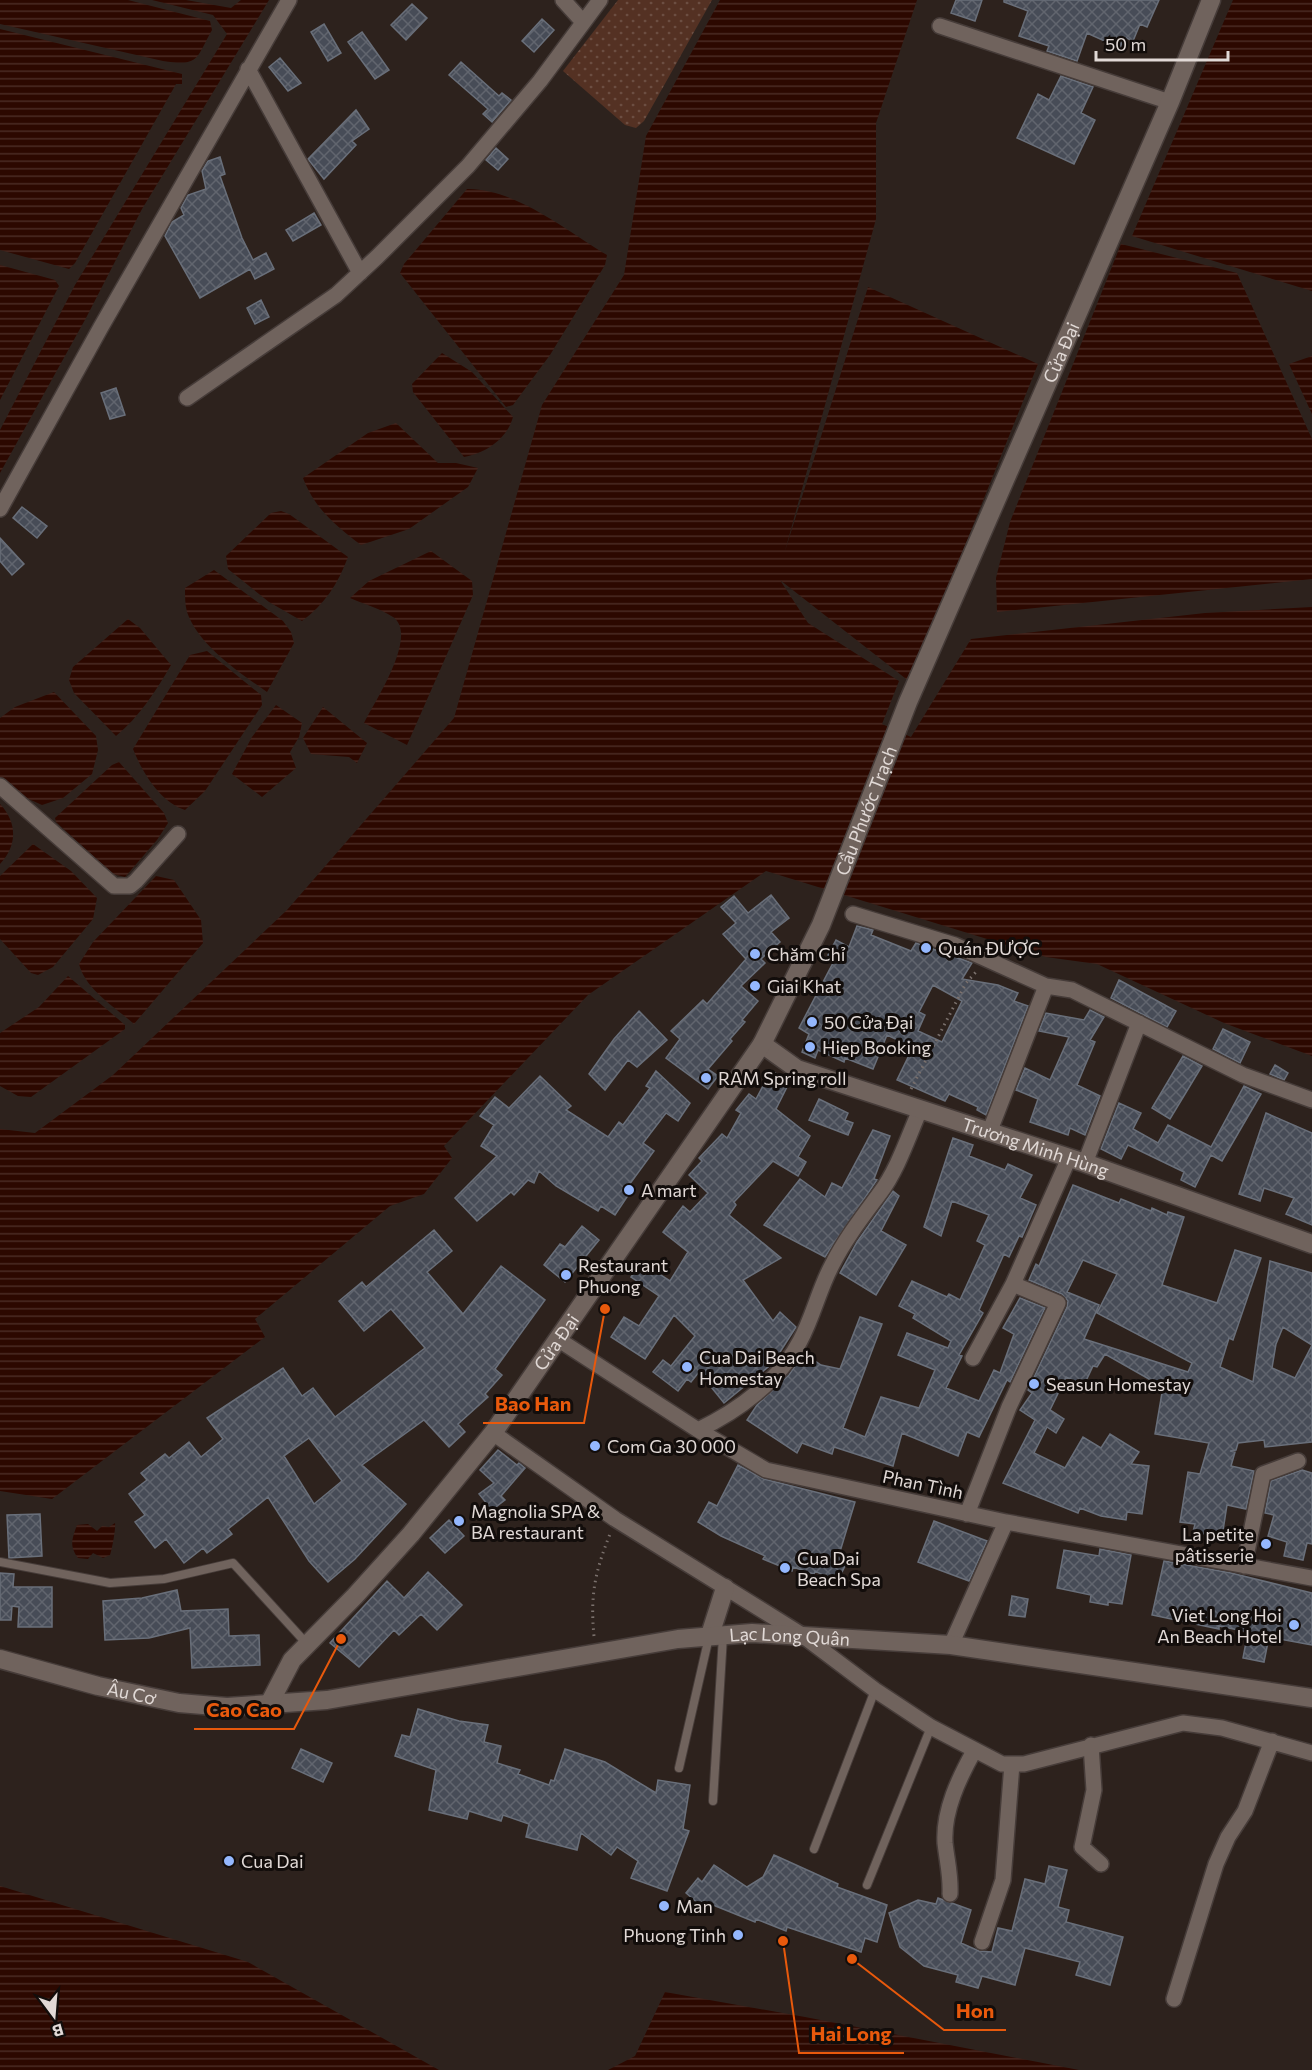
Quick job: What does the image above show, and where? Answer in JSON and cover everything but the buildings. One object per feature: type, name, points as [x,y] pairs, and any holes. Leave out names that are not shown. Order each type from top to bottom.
[{"type":"street","points":[[0,509],[289,0]]},
{"type":"street","points":[[563,0],[583,22]]},
{"type":"street","points":[[187,398],[336,295],[360,273],[468,166],[540,81],[600,0]]},
{"type":"street","name":"Cửa Đại","points":[[908,702],[1170,102],[1211,0]]},
{"type":"street","points":[[940,26],[1170,102]]},
{"type":"street","points":[[249,69],[360,273]]},
{"type":"street","name":"Cầu Phước Trạch","points":[[823,919],[908,702]]},
{"type":"street","points":[[0,786],[114,886],[130,885],[136,881],[178,834]]},
{"type":"street","points":[[854,914],[955,945],[1046,986],[1072,990],[1243,1075],[1312,1100]]},
{"type":"street","name":"Cửa Đại","points":[[268,1706],[292,1660],[411,1534],[493,1433],[559,1340],[762,1044],[823,919]]},
{"type":"street","points":[[989,1133],[1046,986]]},
{"type":"street","points":[[973,1358],[1014,1284],[1077,1160],[1139,1023]]},
{"type":"street","name":"Trương Minh Hùng","points":[[762,1044],[797,1068],[989,1133],[1077,1160],[1312,1244]]},
{"type":"street","points":[[698,1430],[726,1416],[787,1363],[801,1340],[832,1265],[893,1171],[911,1107]]},
{"type":"street","points":[[967,1514],[1009,1407],[1058,1303],[1014,1284]]},
{"type":"street","name":"Phan Tình","points":[[559,1340],[698,1430],[766,1470],[1006,1522],[1312,1578]]},
{"type":"street","points":[[493,1433],[615,1520],[802,1635],[875,1690],[931,1727],[1002,1764],[1024,1764],[1183,1723],[1222,1728],[1312,1754]]},
{"type":"street","points":[[1245,1566],[1263,1473],[1298,1461]]},
{"type":"street","points":[[951,1645],[1006,1522]]},
{"type":"street","points":[[716,1635],[725,1588]]},
{"type":"street","name":"Lạc Long Quân","points":[[268,1706],[375,1694],[596,1652],[716,1635],[752,1633],[951,1645],[1312,1698]]},
{"type":"street","name":"Âu Cơ","points":[[0,1659],[98,1686],[179,1703],[227,1707],[268,1706]]},
{"type":"street","points":[[1174,1999],[1216,1864],[1228,1837],[1245,1811],[1272,1741]]},
{"type":"street","points":[[1091,1746],[1094,1790],[1082,1847],[1101,1864]]},
{"type":"street","points":[[950,1894],[951,1878],[945,1840],[957,1782],[974,1751]]},
{"type":"street","points":[[982,1942],[1003,1880],[1012,1764]]},
{"type":"lane","points":[[0,1562],[110,1583],[164,1579],[233,1563],[308,1644]]},
{"type":"lane","points":[[679,1768],[716,1635]]},
{"type":"lane","points":[[713,1801],[716,1635]]},
{"type":"lane","points":[[814,1849],[875,1690]]},
{"type":"lane","points":[[867,1885],[931,1727]]},
{"type":"path","points":[[911,1107],[966,983],[987,959]]},
{"type":"path","points":[[596,1652],[591,1607],[595,1573],[615,1520]]},
{"type":"shaded area","points":[[0,0],[128,0],[210,21],[212,30],[195,59],[184,62],[163,61],[0,24]]},
{"type":"shaded area","points":[[152,0],[186,0],[231,8],[241,0],[269,0],[142,209],[86,318],[0,473],[0,430],[75,285],[227,34],[213,15]]},
{"type":"shaded area","points":[[618,0],[712,0],[644,121],[636,128],[625,125],[563,71]]},
{"type":"shaded area","points":[[720,0],[917,0],[876,123],[876,219],[785,551],[868,287],[1038,364],[910,682],[780,580],[808,623],[899,681],[882,724],[911,737],[971,639],[1205,613],[1312,607],[1312,1056],[1224,1023],[1097,964],[1046,957],[766,871],[588,995],[444,1146],[452,1158],[424,1194],[390,1206],[255,1319],[265,1337],[52,1499],[0,1491],[0,1129],[35,1133],[113,1075],[287,910],[454,718],[542,405],[624,275],[646,136]]},
{"type":"shaded area","points":[[1233,0],[1312,0],[1312,291],[1132,236]]},
{"type":"shaded area","points":[[0,29],[182,74],[182,84],[176,84],[75,263],[69,269],[0,250]]},
{"type":"shaded area","points":[[467,189],[485,191],[522,203],[607,255],[605,265],[550,355],[513,405],[506,407],[400,273],[404,264]]},
{"type":"shaded area","points":[[1121,244],[1237,273],[1312,439],[1312,579],[997,612],[996,578],[1010,522]]},
{"type":"shaded area","points":[[0,265],[55,280],[59,286],[0,400]]},
{"type":"shaded area","points":[[442,353],[472,372],[513,417],[501,438],[488,448],[472,455],[464,457],[413,392],[412,384]]},
{"type":"shaded area","points":[[1312,356],[1312,414],[1289,364]]},
{"type":"shaded area","points":[[396,423],[438,463],[456,463],[478,468],[468,487],[409,529],[361,545],[320,508],[303,478],[368,433]]},
{"type":"shaded area","points":[[281,511],[289,514],[348,557],[330,593],[302,621],[269,602],[228,569],[226,556],[271,513]]},
{"type":"shaded area","points":[[431,551],[472,581],[473,595],[407,745],[364,723],[385,685],[398,653],[401,638],[400,626],[388,614],[350,598],[369,581]]},
{"type":"shaded area","points":[[214,570],[283,621],[291,632],[294,643],[267,692],[221,657],[200,636],[192,624],[185,603],[185,588]]},
{"type":"shaded area","points":[[128,619],[140,628],[171,665],[147,703],[116,736],[74,693],[69,680],[73,667]]},
{"type":"shaded area","points":[[207,651],[261,695],[262,705],[205,791],[185,810],[168,800],[153,785],[133,749],[190,655]]},
{"type":"shaded area","points":[[54,692],[96,736],[98,750],[92,774],[63,798],[42,805],[22,796],[0,778],[0,718],[15,707]]},
{"type":"shaded area","points":[[276,705],[302,723],[299,737],[290,752],[296,768],[262,797],[232,774],[252,737]]},
{"type":"shaded area","points":[[323,707],[367,743],[357,763],[349,757],[311,754],[303,738]]},
{"type":"shaded area","points":[[119,762],[164,813],[168,823],[157,840],[125,877],[113,874],[56,822],[55,818],[112,765]]},
{"type":"shaded area","points":[[0,804],[10,819],[13,834],[10,850],[0,864]]},
{"type":"shaded area","points":[[33,844],[71,871],[97,898],[93,919],[53,967],[38,975],[31,973],[0,939],[0,876]]},
{"type":"shaded area","points":[[156,876],[174,880],[201,920],[203,943],[134,1024],[87,982],[79,964],[93,942]]},
{"type":"shaded area","points":[[68,976],[125,1025],[125,1029],[31,1097],[18,1096],[0,1086],[0,1033],[39,1007]]},
{"type":"shaded area","points":[[115,1523],[110,1555],[103,1558],[93,1553],[88,1559],[78,1558],[73,1550],[72,1542],[77,1525],[88,1524],[97,1531],[102,1526],[109,1527]]},
{"type":"shaded area","points":[[0,1886],[248,1962],[439,2070],[0,2070]]},
{"type":"shaded area","points":[[665,1992],[1079,2070],[608,2070],[635,2056]]},
{"type":"place","name":"Quán ĐƯỢC","points":[[926,948]]},
{"type":"place","name":"Chăm Chỉ","points":[[755,954]]},
{"type":"place","name":"Giai Khat","points":[[755,986]]},
{"type":"place","name":"50 Cửa Đại","points":[[812,1022]]},
{"type":"place","name":"Hiep Booking","points":[[810,1047]]},
{"type":"place","name":"RAM Spring roll","points":[[706,1078]]},
{"type":"place","name":"A mart","points":[[629,1190]]},
{"type":"place","name":"Restaurant Phuong","points":[[566,1275]]},
{"type":"place","name":"Bao Han","points":[[605,1309]]},
{"type":"place","name":"Cua Dai Beach Homestay","points":[[687,1367]]},
{"type":"place","name":"Seasun Homestay","points":[[1034,1384]]},
{"type":"place","name":"Com Ga 30 000","points":[[595,1446]]},
{"type":"place","name":"Magnolia SPA & BA restaurant","points":[[459,1521]]},
{"type":"place","name":"La petite pâtisserie","points":[[1266,1544]]},
{"type":"place","name":"Cua Dai Beach Spa","points":[[785,1568]]},
{"type":"place","name":"Viet Long Hoi An Beach Hotel","points":[[1294,1625]]},
{"type":"place","name":"Cao Cao","points":[[341,1639]]},
{"type":"place","name":"Cua Dai","points":[[229,1861]]},
{"type":"place","name":"Man","points":[[664,1906]]},
{"type":"place","name":"Phuong Tinh","points":[[738,1935]]},
{"type":"place","name":"Hai Long","points":[[783,1941]]},
{"type":"place","name":"Hon","points":[[852,1959]]}]
